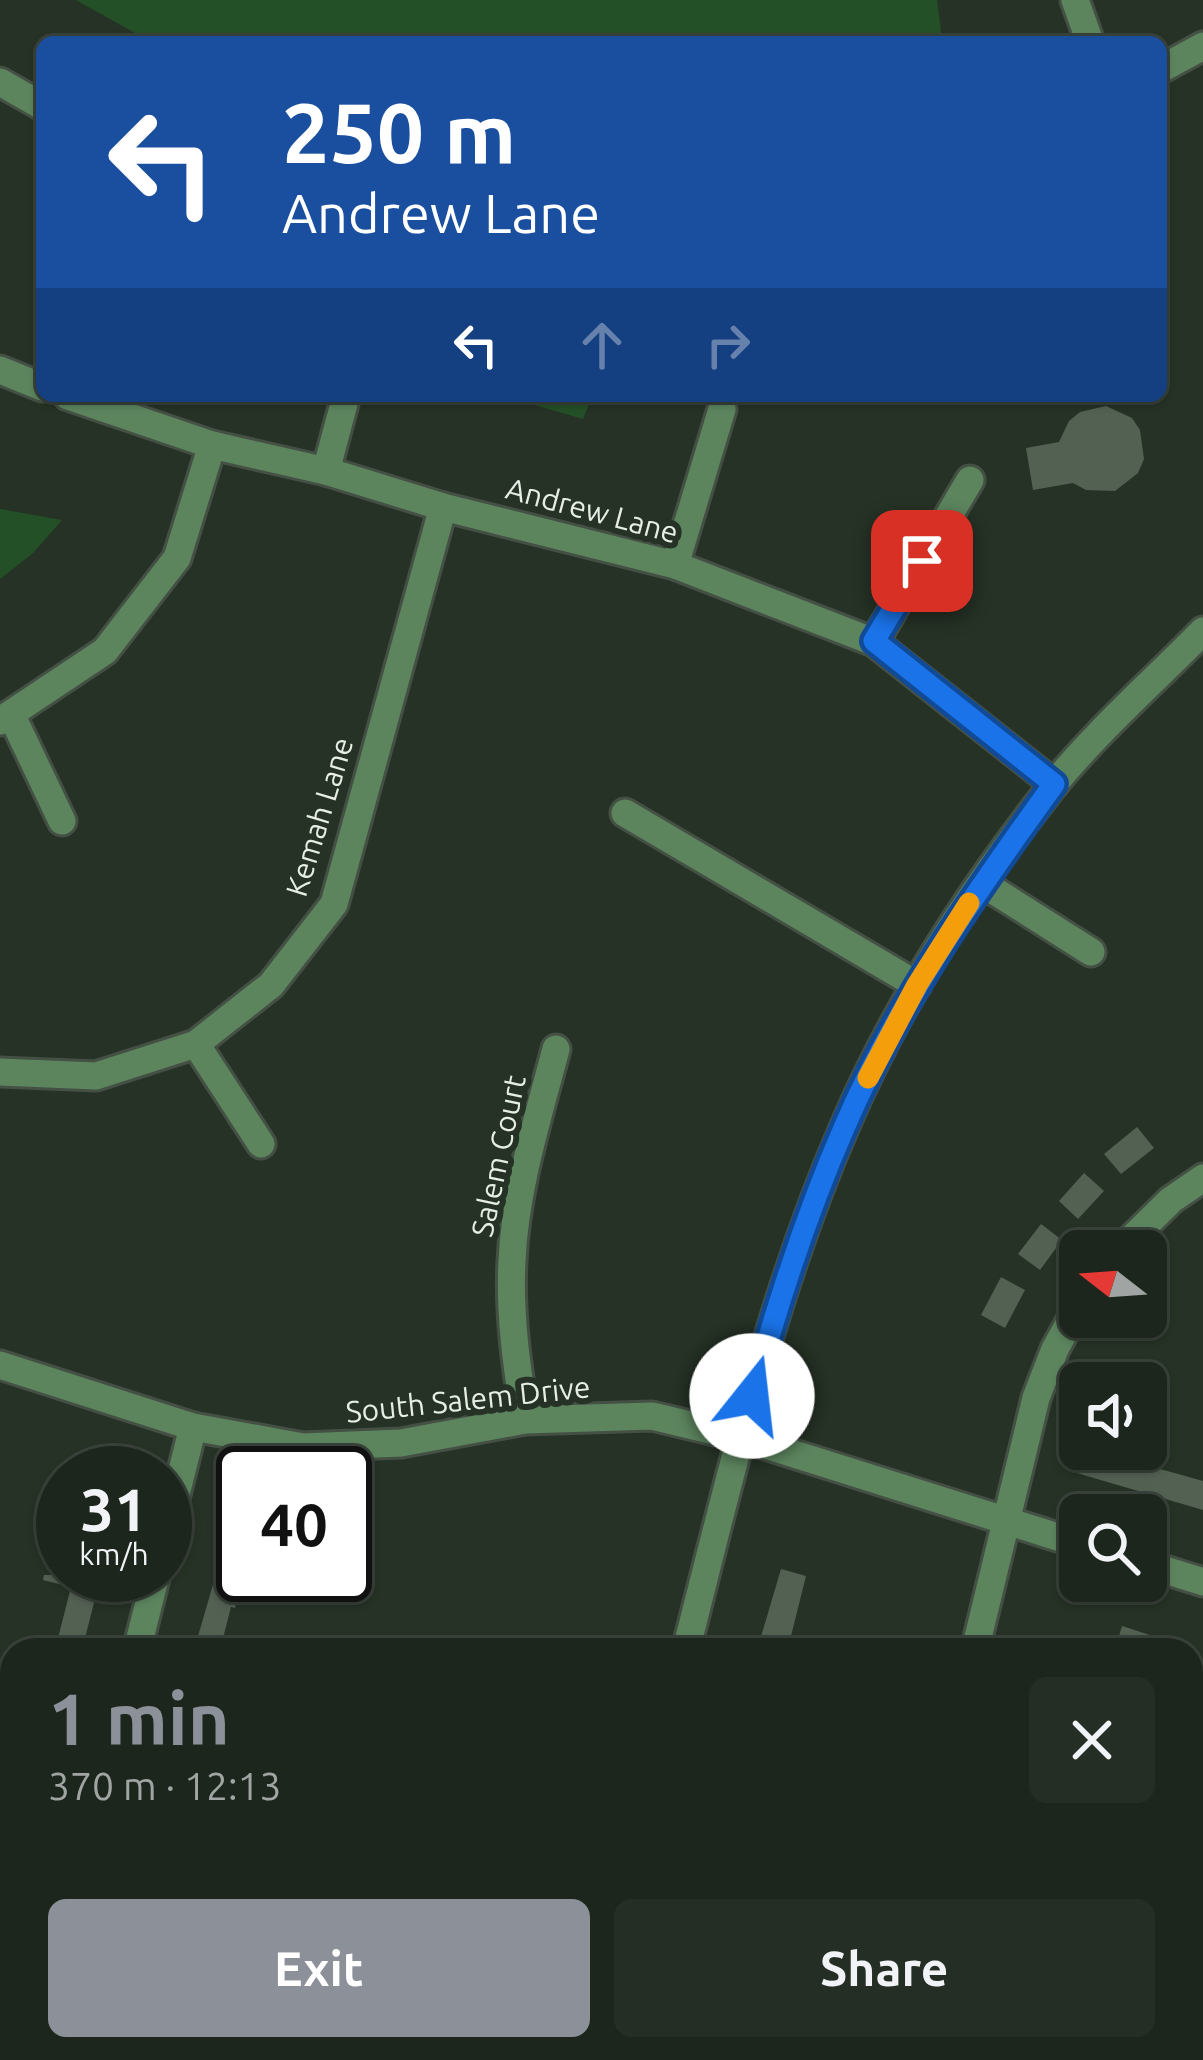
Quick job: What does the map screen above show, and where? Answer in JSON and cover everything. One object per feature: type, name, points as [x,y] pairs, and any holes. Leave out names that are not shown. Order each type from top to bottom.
[{"type":"street","points":[[1075,0],[1088,36]]},
{"type":"street","points":[[1167,66],[1203,46]]},
{"type":"street","points":[[0,82],[36,103]]},
{"type":"street","points":[[0,370],[36,385]]},
{"type":"street","name":"Andrew Lane","points":[[86,402],[212,445],[326,471],[675,566],[874,641],[1054,784]]},
{"type":"street","points":[[326,471],[344,402]]},
{"type":"street","points":[[675,566],[722,409]]},
{"type":"street","points":[[62,821],[6,718],[104,651],[177,558],[212,445]]},
{"type":"street","points":[[874,641],[970,480]]},
{"type":"street","name":"Kemah Lane","points":[[0,1072],[96,1076],[196,1044],[271,985],[334,904],[443,506]]},
{"type":"street","points":[[689,1638],[740,1437],[811,1209],[845,1125],[917,985],[982,883],[1054,784],[1203,631]]},
{"type":"street","points":[[625,812],[917,985]]},
{"type":"street","points":[[982,883],[1090,952]]},
{"type":"street","points":[[196,1044],[261,1144]]},
{"type":"street","name":"Salem Court","points":[[525,1420],[514,1347],[512,1260],[517,1215],[556,1048]]},
{"type":"street","points":[[1141,1230],[1171,1200],[1203,1178]]},
{"type":"street","points":[[978,1638],[1042,1379],[1063,1338]]},
{"type":"street","name":"South Salem Drive","points":[[0,1365],[193,1427],[273,1443],[356,1447],[525,1420],[652,1416],[740,1437],[1059,1538]]},
{"type":"street","points":[[188,1446],[193,1427]]},
{"type":"street","points":[[1167,1571],[1203,1582]]},
{"type":"street","points":[[139,1638],[149,1602]]},
{"type":"green space","points":[[76,0],[937,0],[942,36],[140,36]]},
{"type":"green space","points":[[525,402],[590,402],[583,419]]},
{"type":"green space","points":[[0,509],[62,520],[33,553],[0,579]]},
{"type":"building","points":[[1106,406],[1132,418],[1140,430],[1144,459],[1138,473],[1115,491],[1086,490],[1073,483],[1033,490],[1026,448],[1059,442],[1069,421],[1080,412]]},
{"type":"building","points":[[1137,1127],[1154,1148],[1121,1174],[1104,1154]]},
{"type":"building","points":[[1084,1173],[1104,1191],[1078,1219],[1059,1201]]},
{"type":"building","points":[[1041,1224],[1059,1238],[1040,1270],[1018,1254]]},
{"type":"building","points":[[1001,1277],[1025,1290],[1005,1328],[981,1315]]},
{"type":"building","points":[[1164,1470],[1203,1481],[1203,1510],[1167,1499],[1167,1494],[1148,1494],[1070,1471]]},
{"type":"building","points":[[781,1569],[806,1576],[791,1636],[799,1638],[761,1638]]},
{"type":"building","points":[[216,1574],[216,1602],[236,1602],[223,1638],[197,1638]]},
{"type":"building","points":[[67,1602],[94,1602],[85,1638],[58,1638]]},
{"type":"building","points":[[1122,1626],[1159,1638],[1118,1638]]},
{"type":"slow traffic","points":[[868,1078],[917,985],[969,903]]},
{"type":"route","points":[[752,1396],[811,1209],[863,1088],[917,985],[982,883],[1054,784],[874,641],[922,561]]}]
